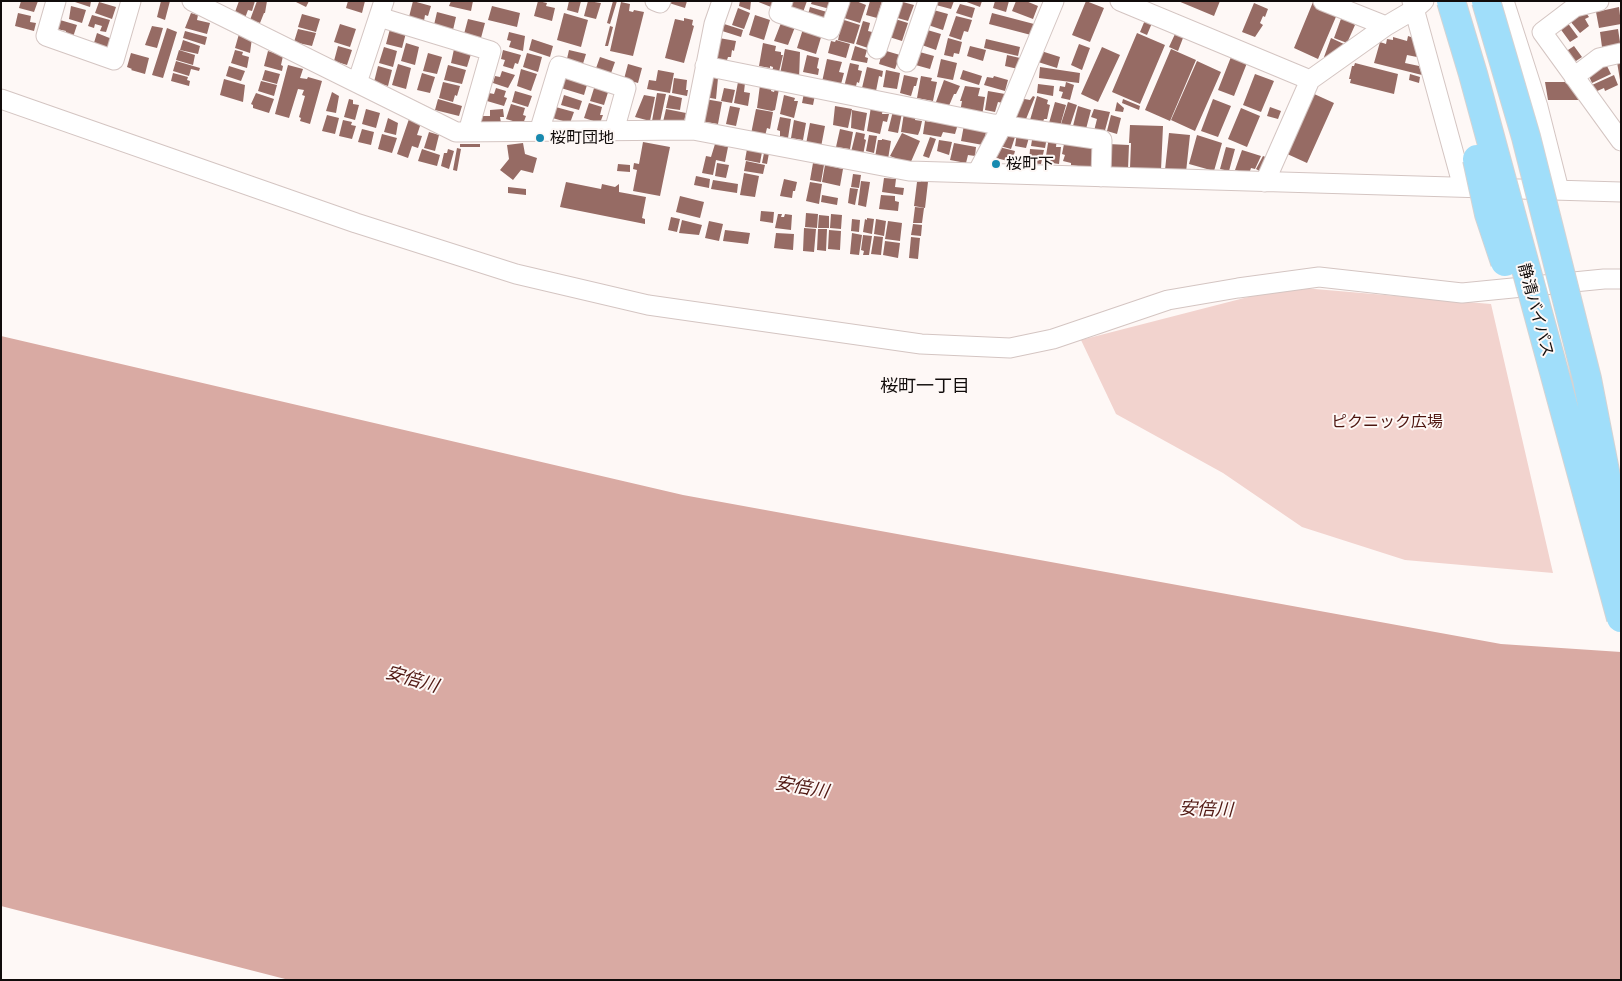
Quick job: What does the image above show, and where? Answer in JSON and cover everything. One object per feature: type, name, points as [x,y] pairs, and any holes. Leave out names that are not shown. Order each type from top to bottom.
[{"type":"highway","name":"静清バイパス","points":[[1451,1],[1473,74],[1621,618]]},
{"type":"highway","name":"静清バイパス","points":[[1468,1],[1535,235],[1621,554]]},
{"type":"highway","points":[[1486,1],[1526,137],[1585,370],[1621,554]]},
{"type":"highway","points":[[1421,3],[1468,123],[1490,214],[1540,371],[1596,528]]},
{"type":"street","points":[[56,1],[46,36],[114,60],[131,1]]},
{"type":"street","points":[[192,1],[456,132],[693,130],[909,171],[1621,192]]},
{"type":"street","points":[[654,1],[660,3],[660,1]]},
{"type":"street","points":[[693,130],[714,24],[722,1]]},
{"type":"street","points":[[783,1],[779,13],[830,30],[840,1]]},
{"type":"street","points":[[877,49],[893,1]]},
{"type":"street","points":[[907,62],[928,1]]},
{"type":"street","points":[[977,172],[1002,126],[1054,1]]},
{"type":"street","points":[[1120,1],[1310,80]]},
{"type":"street","points":[[1323,1],[1386,26]]},
{"type":"street","points":[[1504,1],[1538,107],[1561,190]]},
{"type":"street","points":[[1599,1],[1575,7],[1542,32],[1574,76],[1614,120],[1621,141]]},
{"type":"street","points":[[1265,182],[1310,80],[1421,3],[1463,187]]},
{"type":"street","points":[[357,83],[381,9],[491,52],[468,132]]},
{"type":"street","points":[[1574,76],[1599,58],[1621,53]]},
{"type":"street","points":[[539,132],[559,66],[626,88],[614,131]]},
{"type":"street","points":[[705,66],[1002,126],[1102,140],[1101,177]]},
{"type":"street","points":[[1,99],[356,224],[516,274],[648,305],[921,344],[1010,348],[1053,339],[1168,300],[1319,277],[1462,293],[1621,279]]},
{"type":"street","points":[[1561,190],[1592,199],[1621,203]]},
{"type":"green space","name":"ピクニック広場","points":[[1303,288],[1491,304],[1553,573],[1405,560],[1302,527],[1223,473],[1116,414],[1081,340],[1252,296]]},
{"type":"water","name":"安倍川","points":[[1,336],[683,495],[1501,644],[1621,652],[1621,980],[289,980],[1,906]]},
{"type":"building","points":[[21,1],[38,1],[34,12],[19,8]]},
{"type":"building","points":[[72,1],[91,1],[90,7]]},
{"type":"building","points":[[161,1],[170,1],[165,20],[157,17]]},
{"type":"building","points":[[239,1],[255,1],[252,11],[248,10],[245,18],[235,12]]},
{"type":"building","points":[[257,1],[267,1],[265,13],[260,23],[250,20]]},
{"type":"building","points":[[294,1],[309,1],[306,7]]},
{"type":"building","points":[[348,1],[365,1],[362,13],[346,8]]},
{"type":"building","points":[[413,1],[431,6],[428,16],[425,15],[424,21],[409,17]]},
{"type":"building","points":[[451,1],[473,1],[471,11],[449,6]]},
{"type":"building","points":[[538,1],[547,3],[546,6],[555,8],[552,21],[534,16]]},
{"type":"building","points":[[569,1],[581,1],[578,13],[567,10]]},
{"type":"building","points":[[588,1],[601,3],[596,19],[584,16]]},
{"type":"building","points":[[613,1],[617,1],[610,24],[607,23]]},
{"type":"building","points":[[670,1],[687,1],[685,8],[669,3]]},
{"type":"building","points":[[740,1],[751,1],[750,10],[739,6]]},
{"type":"building","points":[[756,1],[773,1],[771,7]]},
{"type":"building","points":[[792,1],[807,1],[802,15],[789,11]]},
{"type":"building","points":[[812,1],[831,1],[830,9],[811,4]]},
{"type":"building","points":[[847,1],[856,1],[866,5],[860,23],[841,17]]},
{"type":"building","points":[[870,1],[882,1],[877,18],[866,15]]},
{"type":"building","points":[[899,1],[914,5],[908,21],[894,17]]},
{"type":"building","points":[[937,1],[954,1],[951,9],[936,5]]},
{"type":"building","points":[[964,1],[982,1],[980,7]]},
{"type":"building","points":[[995,1],[1009,1],[1006,12],[993,8]]},
{"type":"building","points":[[1016,1],[1026,1],[1038,6],[1033,19],[1012,11]]},
{"type":"building","points":[[1086,1],[1104,8],[1090,42],[1072,35]]},
{"type":"building","points":[[1178,1],[1220,1],[1214,16]]},
{"type":"building","points":[[99,2],[116,7],[112,19],[95,13]]},
{"type":"building","points":[[621,2],[630,4],[629,11],[644,12],[633,56],[610,51]]},
{"type":"building","points":[[1313,2],[1338,12],[1318,59],[1294,48]]},
{"type":"building","points":[[1254,3],[1268,9],[1260,23],[1263,25],[1255,37],[1242,32]]},
{"type":"building","points":[[960,4],[975,8],[972,18],[956,13]]},
{"type":"building","points":[[71,6],[86,10],[82,23],[69,19]]},
{"type":"building","points":[[492,6],[520,13],[517,27],[488,20]]},
{"type":"building","points":[[810,7],[827,12],[824,23],[807,18]]},
{"type":"building","points":[[1619,7],[1621,24],[1599,28],[1596,12]]},
{"type":"building","points":[[738,8],[750,13],[744,29],[732,25]]},
{"type":"building","points":[[930,9],[948,14],[943,30],[925,24]]},
{"type":"building","points":[[1584,10],[1589,17],[1585,19],[1589,26],[1580,33],[1570,21]]},
{"type":"building","points":[[437,12],[456,17],[453,30],[434,25]]},
{"type":"building","points":[[18,13],[31,16],[30,22],[36,23],[34,31],[15,26]]},
{"type":"building","points":[[191,13],[198,15],[197,20],[210,23],[207,34],[185,28]]},
{"type":"building","points":[[564,13],[588,20],[581,47],[557,40]]},
{"type":"building","points":[[992,13],[1034,24],[1031,35],[989,24]]},
{"type":"building","points":[[302,14],[320,19],[316,32],[298,27]]},
{"type":"building","points":[[92,15],[110,20],[106,32],[100,31],[102,26],[95,24],[94,28],[88,26]]},
{"type":"building","points":[[755,15],[770,20],[764,40],[749,35]]},
{"type":"building","points":[[956,16],[972,20],[968,32],[964,31],[961,40],[949,36]]},
{"type":"building","points":[[1342,16],[1355,21],[1347,43],[1334,38]]},
{"type":"building","points":[[684,18],[693,20],[692,25],[694,26],[684,63],[665,58],[675,19],[684,21]]},
{"type":"building","points":[[892,18],[908,23],[902,41],[886,36]]},
{"type":"building","points":[[468,19],[485,23],[481,38],[464,34]]},
{"type":"building","points":[[841,19],[860,25],[854,44],[838,40]]},
{"type":"building","points":[[60,20],[77,25],[73,37],[65,35],[66,31],[57,29]]},
{"type":"building","points":[[1145,20],[1152,23],[1147,35],[1140,32]]},
{"type":"building","points":[[863,21],[870,23],[868,31],[876,33],[872,44],[869,43],[868,48],[856,44]]},
{"type":"building","points":[[1567,22],[1578,37],[1570,42],[1559,27]]},
{"type":"building","points":[[721,23],[743,30],[741,37],[719,30]]},
{"type":"building","points":[[781,23],[795,27],[788,45],[774,41]]},
{"type":"building","points":[[340,24],[356,29],[350,47],[334,42]]},
{"type":"building","points":[[152,26],[163,28],[157,48],[145,45]]},
{"type":"building","points":[[610,26],[613,27],[608,46],[605,46]]},
{"type":"building","points":[[167,28],[177,32],[163,78],[152,75]]},
{"type":"building","points":[[298,29],[316,33],[312,46],[294,42]]},
{"type":"building","points":[[390,29],[406,33],[402,48],[386,44]]},
{"type":"building","points":[[803,29],[822,34],[816,54],[797,48]]},
{"type":"building","points":[[924,29],[941,34],[936,50],[919,44]]},
{"type":"building","points":[[1618,29],[1621,49],[1616,50],[1615,45],[1602,47],[1600,32]]},
{"type":"building","points":[[185,31],[207,37],[205,45],[183,38]]},
{"type":"building","points":[[509,32],[525,36],[523,51],[509,47],[511,41],[507,40]]},
{"type":"building","points":[[97,33],[112,39],[108,51],[93,46]]},
{"type":"building","points":[[1137,33],[1165,45],[1140,104],[1112,92]]},
{"type":"building","points":[[239,34],[252,38],[250,53],[235,48]]},
{"type":"building","points":[[1175,34],[1183,38],[1178,51],[1169,47]]},
{"type":"building","points":[[1408,36],[1414,38],[1417,57],[1407,55],[1405,63],[1419,66],[1422,75],[1374,63],[1380,42],[1386,44],[1387,39],[1393,40],[1393,37],[1407,41]]},
{"type":"building","points":[[719,38],[736,41],[734,51],[732,50],[731,57],[728,57],[726,63],[714,60]]},
{"type":"building","points":[[948,38],[962,42],[959,54],[954,53],[953,57],[944,55]]},
{"type":"building","points":[[1331,38],[1344,44],[1342,50],[1329,59],[1324,57]]},
{"type":"building","points":[[532,39],[553,46],[550,57],[529,50]]},
{"type":"building","points":[[986,39],[1020,47],[1018,56],[984,48]]},
{"type":"building","points":[[183,40],[200,46],[198,54],[180,50]]},
{"type":"building","points":[[836,40],[850,44],[846,58],[828,53],[831,41],[835,42]]},
{"type":"building","points":[[406,43],[419,47],[415,65],[401,61]]},
{"type":"building","points":[[763,43],[776,46],[775,51],[781,52],[781,55],[783,55],[778,76],[772,74],[773,67],[759,66]]},
{"type":"building","points":[[1079,44],[1090,48],[1082,70],[1071,65]]},
{"type":"building","points":[[338,46],[352,50],[347,65],[334,61]]},
{"type":"building","points":[[855,46],[867,50],[865,57],[868,58],[867,63],[851,60]]},
{"type":"building","points":[[970,46],[986,50],[983,61],[967,56]]},
{"type":"building","points":[[1574,46],[1582,57],[1573,63],[1565,52]]},
{"type":"building","points":[[384,47],[397,51],[393,67],[379,63]]},
{"type":"building","points":[[1102,47],[1120,55],[1098,102],[1081,94]]},
{"type":"building","points":[[454,49],[471,54],[467,67],[451,63]]},
{"type":"building","points":[[785,49],[800,52],[799,79],[780,74]]},
{"type":"building","points":[[1171,49],[1196,60],[1170,121],[1145,110]]},
{"type":"building","points":[[179,50],[195,55],[193,65],[176,60]]},
{"type":"building","points":[[235,50],[243,52],[242,55],[249,57],[247,68],[231,63]]},
{"type":"building","points":[[503,50],[521,55],[518,64],[515,63],[513,69],[503,66],[505,60],[501,59]]},
{"type":"building","points":[[569,50],[586,54],[582,67],[566,63]]},
{"type":"building","points":[[883,50],[900,55],[895,69],[879,64]]},
{"type":"building","points":[[1038,50],[1060,57],[1057,68],[1035,61]]},
{"type":"building","points":[[268,51],[283,56],[282,71],[264,66]]},
{"type":"building","points":[[916,51],[934,56],[930,69],[912,64]]},
{"type":"building","points":[[131,53],[149,58],[145,74],[127,67]]},
{"type":"building","points":[[428,53],[442,57],[437,74],[423,71]]},
{"type":"building","points":[[527,53],[542,57],[538,72],[523,67]]},
{"type":"building","points":[[807,55],[819,58],[818,75],[803,72]]},
{"type":"building","points":[[1007,55],[1020,58],[1018,69],[1005,66]]},
{"type":"building","points":[[600,57],[615,62],[610,76],[595,71]]},
{"type":"building","points":[[1231,57],[1247,63],[1234,96],[1218,90]]},
{"type":"building","points":[[827,59],[842,62],[839,72],[844,73],[840,88],[822,82]]},
{"type":"building","points":[[941,59],[957,63],[953,80],[937,77]]},
{"type":"building","points":[[176,61],[200,68],[199,71],[191,69],[189,76],[173,71]]},
{"type":"building","points":[[1197,61],[1221,72],[1195,131],[1171,120]]},
{"type":"building","points":[[1621,61],[1621,80],[1620,80],[1617,62]]},
{"type":"building","points":[[850,63],[859,65],[858,70],[862,71],[855,90],[844,87]]},
{"type":"building","points":[[1355,63],[1398,74],[1394,94],[1350,83],[1352,66]]},
{"type":"building","points":[[398,64],[411,68],[406,89],[392,85]]},
{"type":"building","points":[[628,64],[642,68],[638,83],[624,79]]},
{"type":"building","points":[[1606,64],[1611,74],[1592,83],[1588,74]]},
{"type":"building","points":[[288,65],[303,69],[300,78],[307,79],[308,77],[322,81],[310,124],[300,121],[301,118],[299,117],[305,96],[302,95],[304,90],[298,89],[289,118],[275,114]]},
{"type":"building","points":[[448,65],[466,70],[462,84],[444,80]]},
{"type":"building","points":[[229,66],[245,71],[241,81],[226,76]]},
{"type":"building","points":[[378,66],[392,70],[388,86],[374,82]]},
{"type":"building","points":[[867,67],[883,71],[882,77],[879,76],[876,91],[862,88]]},
{"type":"building","points":[[1040,67],[1080,73],[1079,83],[1039,78]]},
{"type":"building","points":[[521,69],[537,74],[531,91],[517,86]]},
{"type":"building","points":[[265,70],[280,74],[277,84],[262,80]]},
{"type":"building","points":[[658,70],[674,73],[670,93],[647,89],[649,80],[656,81]]},
{"type":"building","points":[[886,70],[900,73],[897,89],[883,87]]},
{"type":"building","points":[[963,70],[982,76],[979,85],[960,79]]},
{"type":"building","points":[[502,71],[515,75],[508,88],[493,83],[495,76],[500,77]]},
{"type":"building","points":[[173,73],[188,77],[187,80],[190,81],[189,86],[171,81]]},
{"type":"building","points":[[422,73],[435,77],[430,93],[417,90]]},
{"type":"building","points":[[1255,74],[1274,81],[1261,112],[1243,105]]},
{"type":"building","points":[[1410,74],[1420,77],[1419,83],[1409,80]]},
{"type":"building","points":[[904,75],[918,78],[911,96],[900,93]]},
{"type":"building","points":[[1614,75],[1618,85],[1605,91],[1604,88],[1595,92],[1592,85]]},
{"type":"building","points":[[710,76],[718,78],[716,99],[705,97]]},
{"type":"building","points":[[921,76],[932,78],[931,81],[937,82],[933,101],[917,98]]},
{"type":"building","points":[[994,76],[1008,80],[1005,91],[984,85],[987,77],[993,78]]},
{"type":"building","points":[[564,78],[587,85],[584,95],[561,88]]},
{"type":"building","points":[[674,78],[687,80],[687,96],[672,93]]},
{"type":"building","points":[[224,79],[245,85],[243,102],[220,95]]},
{"type":"building","points":[[944,80],[960,86],[948,108],[936,102]]},
{"type":"building","points":[[261,81],[277,85],[274,96],[258,91]]},
{"type":"building","points":[[443,82],[460,86],[453,102],[439,98]]},
{"type":"building","points":[[738,82],[745,83],[744,92],[750,93],[748,106],[734,103]]},
{"type":"building","points":[[1066,82],[1074,85],[1070,100],[1061,98],[1063,92],[1059,91],[1060,86],[1065,87]]},
{"type":"building","points":[[1545,82],[1568,82],[1581,100],[1548,100]]},
{"type":"building","points":[[1038,84],[1054,86],[1053,96],[1037,93]]},
{"type":"building","points":[[595,85],[609,89],[604,105],[590,101]]},
{"type":"building","points":[[760,85],[772,87],[771,91],[774,92],[775,89],[779,89],[775,110],[757,108]]},
{"type":"building","points":[[965,86],[980,88],[978,96],[985,97],[982,116],[960,112],[962,101],[960,101]]},
{"type":"building","points":[[496,88],[506,91],[504,97],[507,98],[504,106],[487,101],[489,93],[494,94]]},
{"type":"building","points":[[724,88],[735,90],[732,103],[721,101]]},
{"type":"building","points":[[515,91],[532,96],[528,107],[512,102]]},
{"type":"building","points":[[988,91],[1005,94],[1003,103],[998,102],[995,112],[985,110]]},
{"type":"building","points":[[332,92],[339,96],[336,113],[326,111]]},
{"type":"building","points":[[256,93],[274,99],[269,113],[253,108],[251,104]]},
{"type":"building","points":[[657,93],[666,94],[660,122],[652,121]]},
{"type":"building","points":[[804,93],[815,95],[813,105],[802,103]]},
{"type":"building","points":[[1312,93],[1334,103],[1307,163],[1285,153]]},
{"type":"building","points":[[564,95],[582,101],[579,110],[561,105]]},
{"type":"building","points":[[644,95],[655,97],[650,121],[635,117]]},
{"type":"building","points":[[669,95],[682,98],[680,110],[666,108]]},
{"type":"building","points":[[784,95],[795,98],[794,101],[798,101],[794,118],[780,114]]},
{"type":"building","points":[[1033,96],[1035,97],[1024,124],[1011,118],[1019,98],[1030,100]]},
{"type":"building","points":[[1037,96],[1048,100],[1047,104],[1050,105],[1047,119],[1044,119],[1042,125],[1030,120]]},
{"type":"building","points":[[349,99],[353,100],[353,104],[359,105],[355,120],[344,117]]},
{"type":"building","points":[[438,99],[462,106],[459,116],[435,110]]},
{"type":"building","points":[[705,99],[722,102],[718,124],[700,121]]},
{"type":"building","points":[[1123,99],[1140,106],[1139,110],[1122,103]]},
{"type":"building","points":[[1213,99],[1231,106],[1218,137],[1201,131]]},
{"type":"building","points":[[1055,102],[1066,105],[1060,126],[1049,123]]},
{"type":"building","points":[[1068,102],[1077,105],[1069,129],[1060,127]]},
{"type":"building","points":[[1117,102],[1124,108],[1123,112],[1115,111]]},
{"type":"building","points":[[589,103],[602,107],[600,115],[603,115],[600,123],[584,118]]},
{"type":"building","points":[[511,104],[525,108],[523,115],[526,116],[523,124],[506,119]]},
{"type":"building","points":[[552,106],[574,112],[570,123],[549,117]]},
{"type":"building","points":[[730,106],[740,108],[736,126],[726,124]]},
{"type":"building","points":[[835,106],[852,109],[848,128],[833,125]]},
{"type":"building","points":[[1078,106],[1091,110],[1086,129],[1073,126]]},
{"type":"building","points":[[871,107],[883,109],[882,114],[889,114],[887,122],[883,121],[880,134],[867,131]]},
{"type":"building","points":[[1270,107],[1281,111],[1278,119],[1267,116]]},
{"type":"building","points":[[1241,108],[1260,116],[1247,147],[1228,139]]},
{"type":"building","points":[[366,109],[380,113],[376,128],[362,124]]},
{"type":"building","points":[[503,109],[504,117],[500,117],[501,123],[482,123],[482,116],[490,116],[490,110]]},
{"type":"building","points":[[666,109],[686,113],[684,122],[672,122],[672,120],[663,122]]},
{"type":"building","points":[[756,109],[773,112],[770,129],[767,128],[765,136],[751,134]]},
{"type":"building","points":[[1094,109],[1110,112],[1104,134],[1094,131],[1097,119],[1091,117]]},
{"type":"building","points":[[852,110],[867,113],[864,131],[851,128]]},
{"type":"building","points":[[893,111],[902,113],[898,133],[888,131]]},
{"type":"building","points":[[904,113],[916,115],[915,120],[922,121],[918,135],[901,132]]},
{"type":"building","points":[[327,115],[339,118],[335,134],[322,131]]},
{"type":"building","points":[[1111,115],[1121,118],[1117,134],[1107,131]]},
{"type":"building","points":[[780,117],[791,119],[788,138],[780,136],[780,131],[777,130]]},
{"type":"building","points":[[388,118],[398,123],[396,135],[384,132]]},
{"type":"building","points":[[409,119],[421,123],[417,135],[422,136],[418,148],[412,146],[408,158],[397,154]]},
{"type":"building","points":[[931,119],[958,124],[955,134],[943,132],[941,137],[923,134],[925,121],[931,122]]},
{"type":"building","points":[[343,120],[352,122],[351,125],[356,126],[352,139],[339,136]]},
{"type":"building","points":[[794,120],[806,123],[803,140],[791,138]]},
{"type":"building","points":[[810,123],[825,126],[821,147],[806,144]]},
{"type":"building","points":[[964,125],[986,132],[985,137],[989,137],[983,145],[961,141]]},
{"type":"building","points":[[1130,125],[1163,126],[1161,170],[1130,168]]},
{"type":"building","points":[[362,129],[374,132],[371,145],[358,142]]},
{"type":"building","points":[[840,129],[853,132],[850,149],[836,147]]},
{"type":"building","points":[[429,132],[439,135],[435,151],[424,148]]},
{"type":"building","points":[[856,132],[865,134],[864,139],[866,140],[863,155],[851,152]]},
{"type":"building","points":[[902,133],[920,141],[910,164],[890,156]]},
{"type":"building","points":[[1017,133],[1030,134],[1026,148],[1015,146]]},
{"type":"building","points":[[1169,133],[1190,135],[1186,172],[1165,170]]},
{"type":"building","points":[[382,134],[397,138],[392,153],[378,149]]},
{"type":"building","points":[[1003,134],[1016,134],[1011,149],[1000,146]]},
{"type":"building","points":[[1033,134],[1047,137],[1045,148],[1031,146]]},
{"type":"building","points":[[869,135],[877,136],[874,153],[866,151]]},
{"type":"building","points":[[1197,135],[1222,143],[1214,171],[1189,164]]},
{"type":"building","points":[[930,137],[936,139],[929,158],[923,156]]},
{"type":"building","points":[[1049,137],[1057,138],[1056,147],[1061,147],[1059,164],[1045,162]]},
{"type":"building","points":[[1065,139],[1097,147],[1092,168],[1071,165],[1071,163],[1063,161],[1065,155],[1062,154]]},
{"type":"building","points":[[878,140],[891,141],[888,159],[875,157]]},
{"type":"building","points":[[939,140],[952,142],[949,155],[937,151]]},
{"type":"building","points":[[643,142],[670,147],[660,196],[633,191],[637,170],[633,169],[634,163],[639,164]]},
{"type":"building","points":[[523,143],[525,154],[537,158],[533,173],[521,170],[513,180],[500,170],[509,159],[507,145]]},
{"type":"building","points":[[954,143],[976,147],[975,156],[968,155],[966,163],[950,160]]},
{"type":"building","points":[[460,144],[480,144],[480,147],[460,147]]},
{"type":"building","points":[[715,144],[728,147],[725,162],[716,160],[713,175],[702,173],[706,156],[711,157]]},
{"type":"building","points":[[1108,144],[1129,145],[1128,169],[1107,168]]},
{"type":"building","points":[[995,146],[1015,151],[1012,162],[992,157]]},
{"type":"building","points":[[1226,147],[1235,149],[1229,171],[1220,169]]},
{"type":"building","points":[[457,148],[461,149],[457,171],[453,170]]},
{"type":"building","points":[[422,149],[440,155],[437,166],[418,161]]},
{"type":"building","points":[[448,149],[454,151],[449,169],[441,166],[444,153],[447,153]]},
{"type":"building","points":[[747,149],[762,152],[760,163],[745,160]]},
{"type":"building","points":[[1030,149],[1044,150],[1041,164],[1029,163]]},
{"type":"building","points":[[1242,150],[1261,156],[1255,169],[1251,168],[1249,174],[1235,170]]},
{"type":"building","points":[[764,153],[769,153],[767,164],[762,163]]},
{"type":"building","points":[[1263,156],[1268,158],[1261,172],[1256,169]]},
{"type":"building","points":[[746,161],[765,165],[763,174],[744,171]]},
{"type":"building","points":[[717,163],[729,165],[726,178],[715,176]]},
{"type":"building","points":[[813,163],[824,165],[821,182],[810,180]]},
{"type":"building","points":[[618,164],[630,165],[630,172],[617,171]]},
{"type":"building","points":[[825,165],[843,169],[840,186],[822,182]]},
{"type":"building","points":[[744,173],[759,176],[755,197],[740,195]]},
{"type":"building","points":[[853,174],[861,175],[859,188],[851,187]]},
{"type":"building","points":[[696,176],[710,179],[709,188],[694,185]]},
{"type":"building","points":[[884,178],[896,179],[895,187],[904,188],[903,195],[882,192]]},
{"type":"building","points":[[784,179],[797,182],[792,198],[780,196]]},
{"type":"building","points":[[713,180],[738,184],[737,193],[711,189]]},
{"type":"building","points":[[861,181],[870,182],[866,207],[858,205]]},
{"type":"building","points":[[566,182],[601,189],[602,184],[615,187],[619,184],[619,192],[646,197],[642,218],[645,219],[645,224],[560,207]]},
{"type":"building","points":[[810,182],[822,184],[819,204],[806,201]]},
{"type":"building","points":[[917,182],[928,182],[925,208],[914,206]]},
{"type":"building","points":[[508,187],[526,189],[526,195],[508,193]]},
{"type":"building","points":[[850,188],[858,189],[855,205],[848,203]]},
{"type":"building","points":[[822,195],[838,198],[837,205],[821,202]]},
{"type":"building","points":[[881,195],[895,196],[895,201],[899,202],[898,211],[879,209]]},
{"type":"building","points":[[680,196],[704,202],[700,218],[676,212]]},
{"type":"building","points":[[915,207],[924,208],[922,223],[913,223]]},
{"type":"building","points":[[761,211],[774,212],[773,223],[760,221]]},
{"type":"building","points":[[806,213],[818,214],[817,228],[805,227]]},
{"type":"building","points":[[778,214],[782,214],[781,217],[784,217],[785,214],[792,215],[791,230],[775,228]]},
{"type":"building","points":[[831,214],[842,215],[841,229],[830,228]]},
{"type":"building","points":[[819,215],[829,216],[829,228],[818,228]]},
{"type":"building","points":[[671,217],[680,219],[677,232],[668,230]]},
{"type":"building","points":[[867,218],[874,219],[872,234],[863,232],[865,219],[867,220]]},
{"type":"building","points":[[852,219],[860,220],[859,232],[851,231]]},
{"type":"building","points":[[876,219],[886,221],[884,236],[874,234]]},
{"type":"building","points":[[682,220],[702,225],[699,235],[679,233]]},
{"type":"building","points":[[709,221],[723,224],[719,241],[705,238]]},
{"type":"building","points":[[888,221],[902,223],[900,241],[885,239]]},
{"type":"building","points":[[913,224],[922,225],[921,236],[911,235]]},
{"type":"building","points":[[804,228],[816,229],[814,252],[803,251]]},
{"type":"building","points":[[818,229],[827,229],[826,251],[817,250]]},
{"type":"building","points":[[725,230],[750,233],[748,244],[723,241]]},
{"type":"building","points":[[829,230],[841,231],[840,250],[828,249]]},
{"type":"building","points":[[776,233],[794,234],[793,250],[774,248]]},
{"type":"building","points":[[852,233],[862,235],[859,255],[850,254]]},
{"type":"building","points":[[863,235],[872,236],[869,255],[863,255],[864,251],[861,250]]},
{"type":"building","points":[[874,236],[883,237],[881,255],[871,254]]},
{"type":"building","points":[[911,237],[920,238],[918,259],[909,258]]},
{"type":"building","points":[[885,241],[900,243],[898,258],[883,255]]},
{"type":"place","name":"桜町団地","points":[[540,138]]},
{"type":"place","name":"桜町下","points":[[996,164]]},
{"type":"district","name":"桜町一丁目","points":[[925,386]]}]
